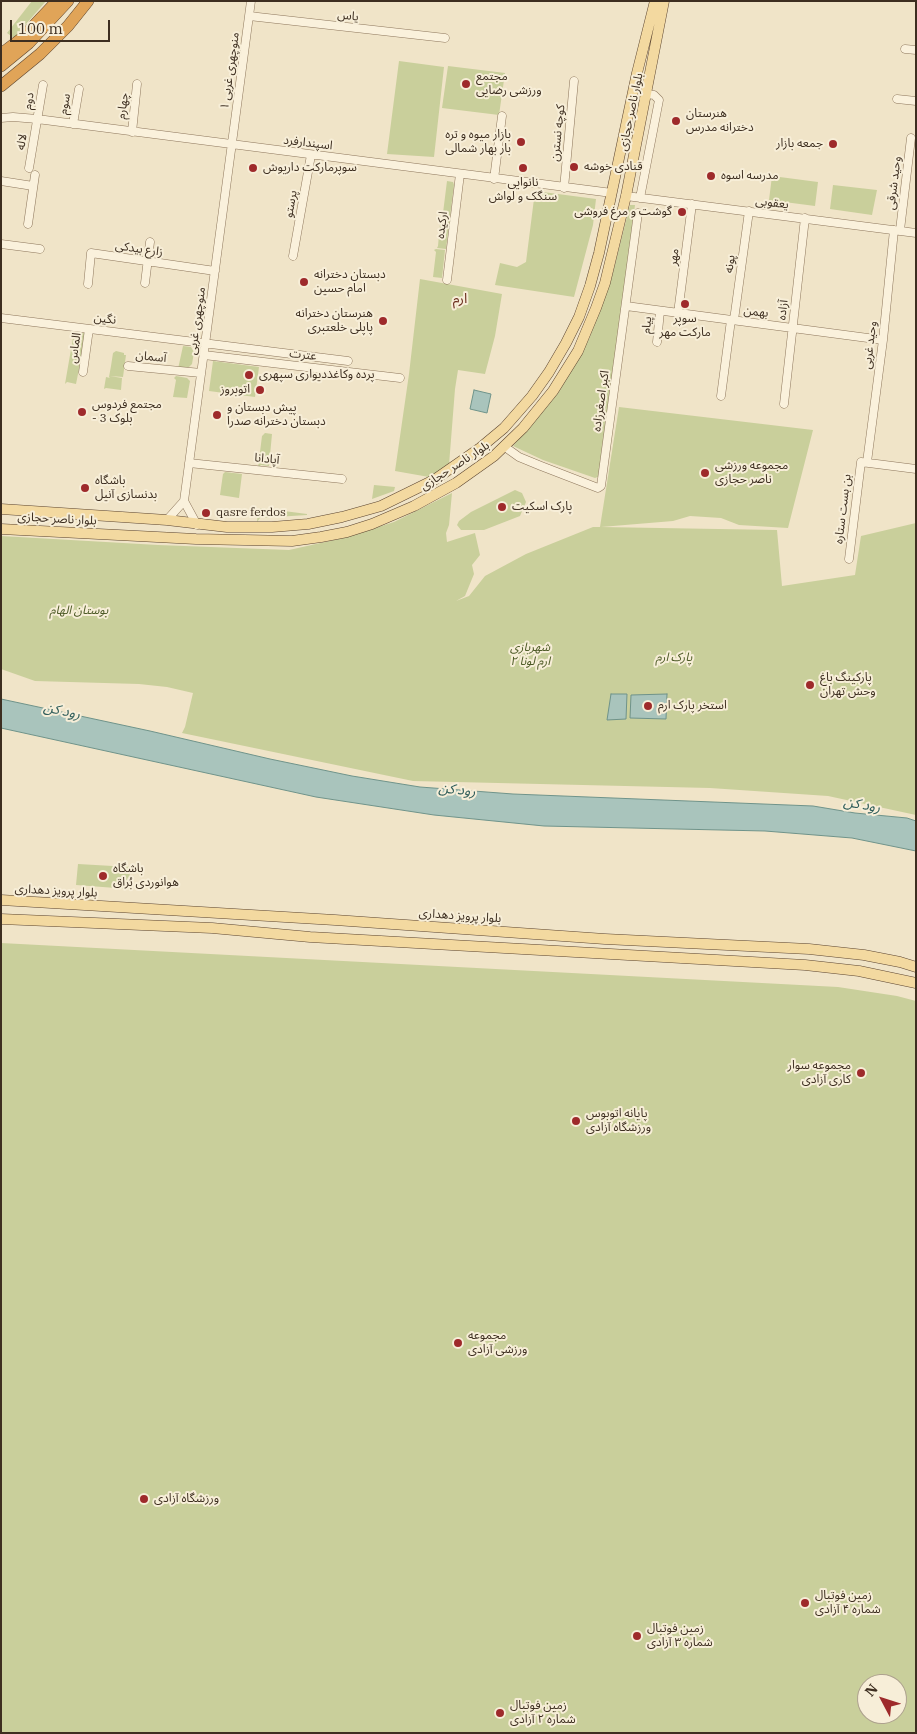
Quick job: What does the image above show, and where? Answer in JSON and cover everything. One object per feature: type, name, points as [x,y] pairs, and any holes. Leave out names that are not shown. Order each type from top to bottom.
[{"type":"highway","points":[[1,54],[22,38],[56,1]]},
{"type":"highway","points":[[1,66],[29,42],[68,1]]},
{"type":"highway","points":[[1,86],[40,54],[68,26],[88,1]]},
{"type":"main road","points":[[637,73],[648,1]]},
{"type":"main road","name":"بلوار ناصر حجازی","points":[[1,509],[166,520],[197,525],[272,527],[308,524],[381,506],[434,480],[480,448],[504,428],[532,396],[549,372],[579,317],[599,253],[637,73],[655,1]]},
{"type":"main road","name":"بلوار ناصر حجازی","points":[[1,529],[196,539],[292,541],[321,537],[355,529],[414,506],[456,483],[505,447],[553,391],[570,365],[584,338],[605,282],[626,196],[664,1]]},
{"type":"main road","points":[[651,74],[671,1]]},
{"type":"main road","name":"بلوار پرویز دهداری","points":[[1,900],[336,920],[605,939],[809,949],[900,962],[916,967]]},
{"type":"main road","points":[[1,919],[212,928],[318,937],[805,965],[859,971],[916,983]]},
{"type":"street","name":"منوچهری غربی ۱","points":[[232,145],[251,1]]},
{"type":"street","name":"یاس","points":[[249,16],[445,38]]},
{"type":"street","points":[[905,48],[916,50]]},
{"type":"street","name":"کوچه نسترن","points":[[564,188],[574,81]]},
{"type":"street","name":"چهارم","points":[[132,132],[137,84]]},
{"type":"street","name":"دوم","points":[[37,119],[43,85]]},
{"type":"street","name":"سوم","points":[[73,124],[79,89]]},
{"type":"street","points":[[640,198],[659,100],[657,97],[647,94]]},
{"type":"street","points":[[897,99],[916,101]]},
{"type":"street","points":[[494,178],[502,116]]},
{"type":"street","name":"اسپندارفرد","points":[[1,118],[37,119],[612,194]]},
{"type":"street","name":"لاله","points":[[29,168],[37,119]]},
{"type":"street","name":"وحید شرقی","points":[[897,230],[911,138]]},
{"type":"street","name":"منوچهری غربی","points":[[184,501],[232,145]]},
{"type":"street","name":"پرستو","points":[[293,256],[311,155]]},
{"type":"street","name":"ارکیده","points":[[447,280],[460,174]]},
{"type":"street","points":[[28,224],[35,175]]},
{"type":"street","points":[[1,181],[33,186]]},
{"type":"street","name":"یعقوبی","points":[[626,196],[916,232]]},
{"type":"street","name":"مهر","points":[[678,313],[692,204]]},
{"type":"street","name":"پونه","points":[[721,396],[749,211]]},
{"type":"street","name":"اکبر اصغرزاده","points":[[505,447],[519,457],[600,488],[638,214]]},
{"type":"street","name":"آزاده","points":[[784,404],[805,218]]},
{"type":"street","name":"وحید غربی","points":[[864,462],[883,340],[897,230]]},
{"type":"street","points":[[145,283],[150,242]]},
{"type":"street","points":[[1,244],[40,249]]},
{"type":"street","name":"زارع بیدکی","points":[[88,284],[91,254],[215,271]]},
{"type":"street","name":"بهمن","points":[[626,306],[883,340]]},
{"type":"street","name":"پیام","points":[[657,342],[660,310]]},
{"type":"street","name":"نگین","points":[[1,318],[348,361]]},
{"type":"street","name":"الماس","points":[[83,372],[89,328]]},
{"type":"street","name":"عترت","points":[[204,355],[400,378]]},
{"type":"street","name":"آسمان","points":[[128,366],[201,373]]},
{"type":"street","name":"آپادانا","points":[[189,462],[342,479]]},
{"type":"street","points":[[864,462],[916,469]]},
{"type":"street","name":"بن بست ستاره","points":[[849,559],[864,462]]},
{"type":"street","points":[[166,520],[184,501],[197,525]]},
{"type":"green space","points":[[32,1],[46,1],[14,38],[7,33]]},
{"type":"green space","points":[[399,61],[444,67],[434,157],[387,154]]},
{"type":"green space","points":[[448,66],[505,73],[499,115],[442,108]]},
{"type":"green space","points":[[772,176],[818,182],[815,206],[769,200]]},
{"type":"green space","points":[[447,181],[453,182],[454,185],[446,249],[437,248]]},
{"type":"green space","points":[[833,185],[877,190],[872,215],[830,209]]},
{"type":"green space","points":[[535,191],[596,199],[593,225],[574,297],[495,285],[500,263],[517,267],[526,262]]},
{"type":"green space","points":[[630,205],[635,205],[600,476],[595,478],[543,460],[513,446],[558,393],[589,339],[611,280]]},
{"type":"green space","points":[[434,250],[445,250],[442,278],[433,277],[436,252]]},
{"type":"green space","points":[[420,279],[502,294],[495,336],[485,374],[458,370],[449,465],[429,477],[395,471]]},
{"type":"green space","points":[[74,332],[84,333],[86,336],[83,358],[71,357],[81,359],[76,384],[67,382],[65,384]]},
{"type":"green space","points":[[183,346],[191,347],[194,352],[192,364],[188,368],[180,367],[178,369]]},
{"type":"green space","points":[[116,351],[126,355],[123,377],[110,376],[122,378],[121,390],[104,389],[106,377],[110,378],[109,377],[113,353]]},
{"type":"green space","points":[[213,361],[259,367],[255,397],[209,391]]},
{"type":"green space","points":[[176,376],[187,378],[190,381],[187,398],[173,397],[176,380],[174,378]]},
{"type":"green space","name":"پارک ارم","points":[[619,407],[813,430],[788,528],[739,525],[721,518],[690,516],[673,521],[601,527],[777,530],[782,586],[855,575],[861,536],[916,523],[916,815],[828,796],[710,788],[413,781],[182,733],[193,693],[167,687],[139,684],[35,681],[1,669],[1,536],[289,550],[343,538],[394,522],[452,493],[449,525],[446,533],[447,542],[475,533],[480,555],[472,565],[474,574],[465,596],[456,601],[469,596],[485,576],[526,554],[593,527],[600,527]]},
{"type":"green space","points":[[265,433],[272,434],[269,466],[261,465],[258,468],[262,436]]},
{"type":"green space","points":[[225,472],[242,474],[239,498],[220,495],[223,474]]},
{"type":"green space","points":[[374,485],[395,487],[394,491],[372,499]]},
{"type":"green space","name":"پارک اسکیت","points":[[515,490],[522,493],[526,502],[520,516],[484,530],[461,530],[457,525],[459,521],[471,512]]},
{"type":"green space","points":[[261,508],[307,515],[260,518],[257,522],[258,511]]},
{"type":"green space","name":"باشگاه هوانوردی بُراق","points":[[78,864],[130,867],[129,889],[76,885]]},
{"type":"green space","name":"مجموعه ورزشی آزادی","points":[[1,943],[838,987],[897,996],[916,1001],[916,1733],[1,1733]]},
{"type":"water","points":[[474,390],[491,394],[487,413],[470,409]]},
{"type":"water","points":[[611,694],[627,694],[626,719],[607,720]]},
{"type":"water","name":"استخر پارک ارم","points":[[667,694],[666,719],[630,718],[631,695]]},
{"type":"water","name":"رود کن","points":[[1,699],[270,759],[352,776],[420,787],[513,794],[813,806],[855,813],[907,818],[916,821],[916,851],[852,838],[765,831],[544,826],[434,815],[316,797],[1,728]]},
{"type":"place","name":"مجتمع ورزشی رضایی","points":[[466,84]]},
{"type":"place","name":"هنرستان دخترانه مدرس","points":[[676,121]]},
{"type":"place","name":"بازار میوه و تره بار بهار شمالی","points":[[521,142]]},
{"type":"place","name":"جمعه‌ بازار","points":[[833,144]]},
{"type":"place","name":"قنادی خوشه","points":[[574,167]]},
{"type":"place","name":"سوپرمارکت داریوش","points":[[253,168]]},
{"type":"place","name":"نانوایی سنگک و لواش","points":[[523,168]]},
{"type":"place","name":"مدرسه اسوه","points":[[711,176]]},
{"type":"place","name":"گوشت و مرغ فروشی","points":[[682,212]]},
{"type":"place","name":"دبستان دخترانه امام حسین","points":[[304,282]]},
{"type":"place","name":"سوپر مارکت مهر","points":[[685,304]]},
{"type":"place","name":"هنرستان دخترانه پاپلی خلعتبری","points":[[383,321]]},
{"type":"place","name":"پرده وکاغذدیواری سپهری","points":[[249,375]]},
{"type":"place","name":"اتوبروز","points":[[260,390]]},
{"type":"place","name":"مجتمع فردوس - بلوک 3","points":[[82,412]]},
{"type":"place","name":"پیش دبستان و دبستان دخترانه صدرا","points":[[217,415]]},
{"type":"place","name":"مجموعه ورزشی ناصر حجازی","points":[[705,473]]},
{"type":"place","name":"باشگاه بدنسازی آنیل","points":[[85,488]]},
{"type":"place","name":"پارک اسکیت","points":[[502,507]]},
{"type":"place","name":"qasre ferdos","points":[[206,513]]},
{"type":"place","name":"پارکینگ باغ وحش تهران","points":[[810,685]]},
{"type":"place","name":"استخر پارک ارم","points":[[648,706]]},
{"type":"place","name":"باشگاه هوانوردی بُراق","points":[[103,876]]},
{"type":"place","name":"مجموعه سوار کاری آزادی","points":[[861,1073]]},
{"type":"place","name":"پایانه اتوبوس ورزشگاه آزادی","points":[[576,1121]]},
{"type":"place","name":"مجموعه ورزشی آزادی","points":[[458,1343]]},
{"type":"place","name":"ورزشگاه آزادی","points":[[144,1499]]},
{"type":"place","name":"زمین فوتبال شماره ۴ آزادی","points":[[805,1603]]},
{"type":"place","name":"زمین فوتبال شماره ۳ آزادی","points":[[637,1636]]},
{"type":"place","name":"زمین فوتبال شماره ۲ آزادی","points":[[500,1713]]},
{"type":"district","name":"ارم","points":[[460,299]]},
{"type":"park label","name":"بوستان الهام","points":[[79,611]]},
{"type":"park label","name":"شهربازی ارم لونا ۲","points":[[530,655]]}]
